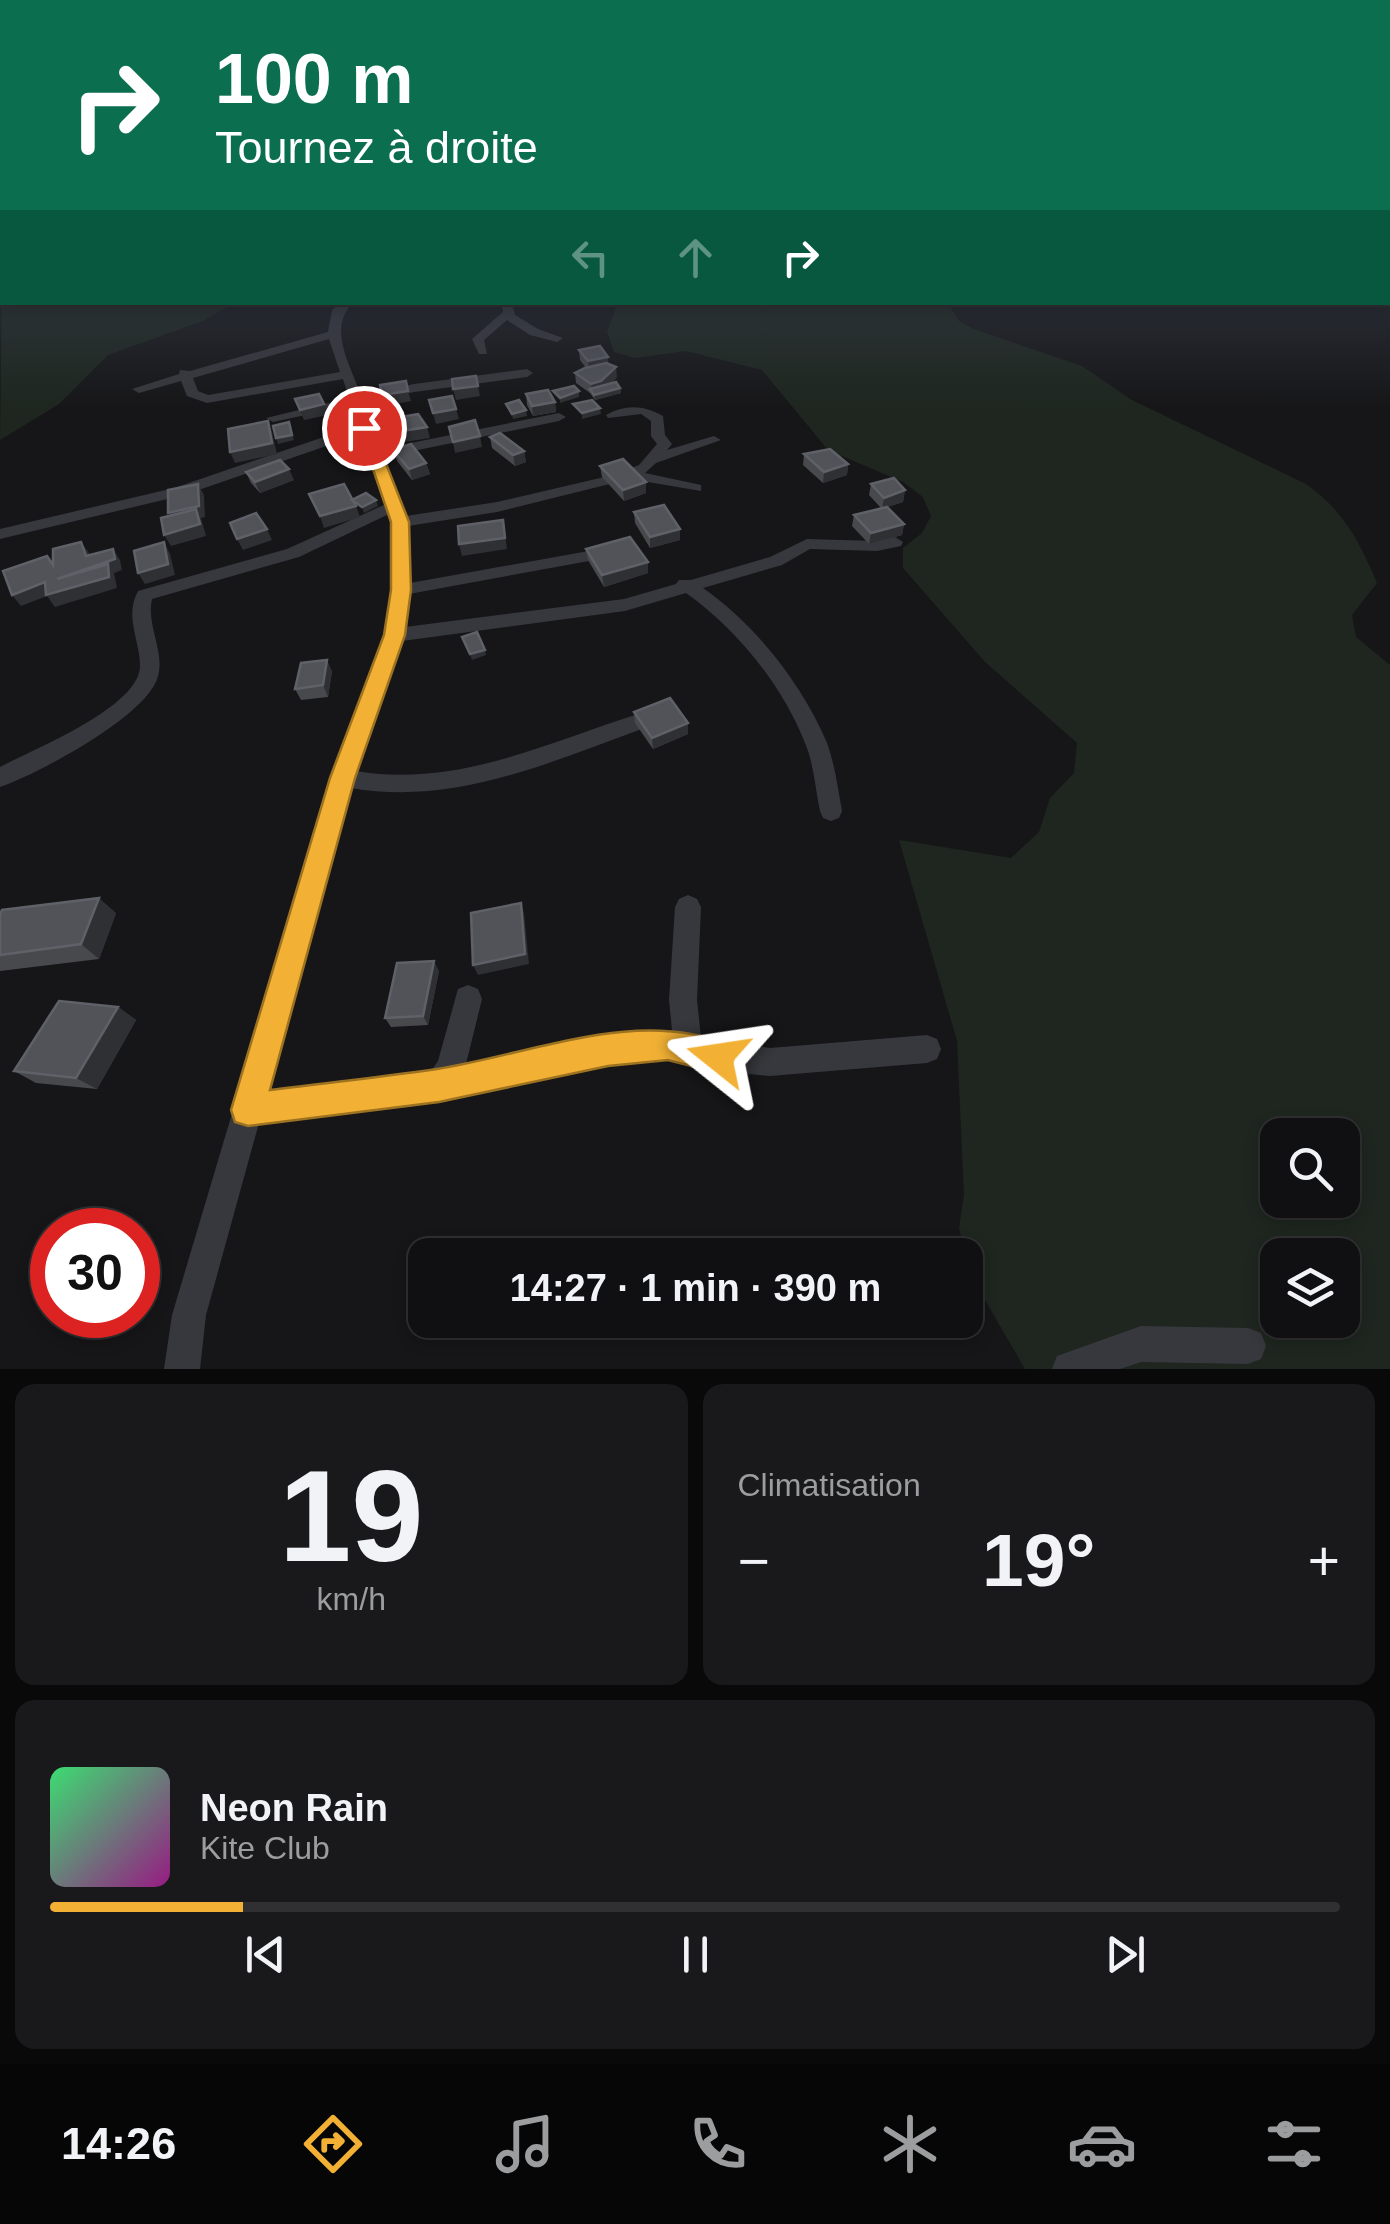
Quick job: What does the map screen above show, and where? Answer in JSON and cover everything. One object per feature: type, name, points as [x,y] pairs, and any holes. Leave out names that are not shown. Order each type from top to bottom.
[{"type":"street","points":[[182,1369],[189,1315],[343,778],[394,635],[401,590],[397,514],[333,334],[338,310],[345,305]]},
{"type":"street","points":[[484,351],[478,339],[507,308],[534,332],[558,338]]},
{"type":"street","points":[[139,389],[333,334]]},
{"type":"street","points":[[185,373],[192,393],[207,398],[349,374]]},
{"type":"street","points":[[273,418],[356,399],[527,373]]},
{"type":"street","points":[[612,415],[642,410],[658,419],[658,436],[665,444],[653,460]]},
{"type":"street","points":[[374,455],[559,417]]},
{"type":"street","points":[[0,534],[180,492],[364,428]]},
{"type":"street","points":[[0,778],[128,706],[147,686],[150,673],[140,606],[144,595],[293,554],[397,514],[564,493],[630,474],[653,460],[714,440]]},
{"type":"street","points":[[630,474],[696,488]]},
{"type":"street","points":[[394,635],[625,605],[684,584],[776,561],[807,544],[877,546],[895,542]]},
{"type":"street","points":[[401,590],[631,548]]},
{"type":"street","points":[[684,584],[709,598],[747,637],[802,710],[818,747],[831,811]]},
{"type":"street","points":[[343,778],[362,783],[456,780],[635,722]]},
{"type":"street","points":[[688,907],[684,1000],[688,1050]]},
{"type":"street","points":[[439,1085],[451,1068],[468,999]]},
{"type":"street","points":[[248,1110],[439,1085],[577,1054],[668,1044],[770,1062],[927,1050]]},
{"type":"street","points":[[1070,1369],[1141,1344],[1248,1346]]},
{"type":"shaded area","points":[[2,305],[231,305],[203,321],[108,355],[59,404],[0,440]]},
{"type":"shaded area","points":[[617,305],[949,305],[959,321],[974,329],[1082,366],[1132,400],[1306,484],[1340,516],[1377,583],[1352,615],[1356,637],[1390,665],[1390,1369],[1025,1369],[983,1297],[983,1238],[962,1238],[959,1228],[964,1195],[957,1041],[899,840],[1011,858],[1039,832],[1050,798],[1074,773],[1077,743],[985,662],[903,568],[903,548],[922,533],[931,516],[923,497],[903,482],[828,450],[762,370],[686,351],[635,358],[614,352],[607,332]]},
{"type":"building","points":[[600,346],[608,357],[588,361],[579,350]]},
{"type":"building","points":[[606,363],[616,367],[601,381],[591,384],[575,373],[585,368]]},
{"type":"building","points":[[476,376],[478,386],[453,389],[452,379]]},
{"type":"building","points":[[406,381],[408,391],[382,395],[380,385]]},
{"type":"building","points":[[616,382],[620,388],[594,395],[590,389]]},
{"type":"building","points":[[574,386],[579,391],[560,398],[553,391]]},
{"type":"building","points":[[548,390],[555,402],[532,406],[526,394]]},
{"type":"building","points":[[319,394],[324,404],[300,410],[295,399]]},
{"type":"building","points":[[452,396],[456,409],[433,413],[429,400]]},
{"type":"building","points":[[519,400],[526,410],[512,414],[506,404]]},
{"type":"building","points":[[592,400],[600,408],[582,413],[573,404]]},
{"type":"building","points":[[418,414],[427,427],[395,432],[389,419]]},
{"type":"building","points":[[475,420],[480,436],[453,442],[449,427]]},
{"type":"building","points":[[268,421],[272,443],[230,452],[228,429]]},
{"type":"building","points":[[289,422],[292,435],[276,438],[273,426]]},
{"type":"building","points":[[500,433],[524,451],[513,455],[490,437]]},
{"type":"building","points":[[411,444],[426,463],[409,469],[393,450]]},
{"type":"building","points":[[830,449],[848,464],[824,472],[804,454]]},
{"type":"building","points":[[623,459],[646,482],[623,490],[600,466]]},
{"type":"building","points":[[280,460],[289,469],[255,482],[246,472]]},
{"type":"building","points":[[894,478],[905,490],[884,498],[871,484]]},
{"type":"building","points":[[198,484],[199,506],[168,513],[168,490]]},
{"type":"building","points":[[344,484],[356,506],[320,516],[309,494]]},
{"type":"building","points":[[366,493],[376,500],[362,507],[352,500]]},
{"type":"building","points":[[664,505],[680,529],[650,537],[634,512]]},
{"type":"building","points":[[887,507],[904,524],[871,533],[854,515]]},
{"type":"building","points":[[196,509],[200,524],[164,535],[161,518]]},
{"type":"building","points":[[256,513],[267,529],[237,539],[230,523]]},
{"type":"building","points":[[503,520],[505,538],[459,544],[458,526]]},
{"type":"building","points":[[630,537],[648,562],[602,575],[586,549]]},
{"type":"building","points":[[81,542],[86,556],[113,549],[115,559],[57,579],[108,564],[109,577],[46,595],[45,582],[12,595],[3,571],[47,556],[53,565],[53,549]]},
{"type":"building","points":[[164,542],[168,564],[138,573],[134,551]]},
{"type":"building","points":[[477,632],[485,650],[470,654],[462,637]]},
{"type":"building","points":[[327,660],[323,685],[295,689],[301,663]]},
{"type":"building","points":[[670,698],[688,723],[652,738],[634,712]]},
{"type":"building","points":[[99,898],[81,944],[0,955],[2,910]]},
{"type":"building","points":[[521,903],[525,954],[473,965],[471,913]]},
{"type":"building","points":[[434,961],[423,1016],[385,1018],[397,963]]},
{"type":"building","points":[[59,1001],[118,1007],[76,1078],[14,1071]]},
{"type":"route","points":[[364,428],[400,522],[401,590],[394,635],[343,778],[248,1110],[439,1085],[608,1050],[668,1044],[718,1057]]}]
